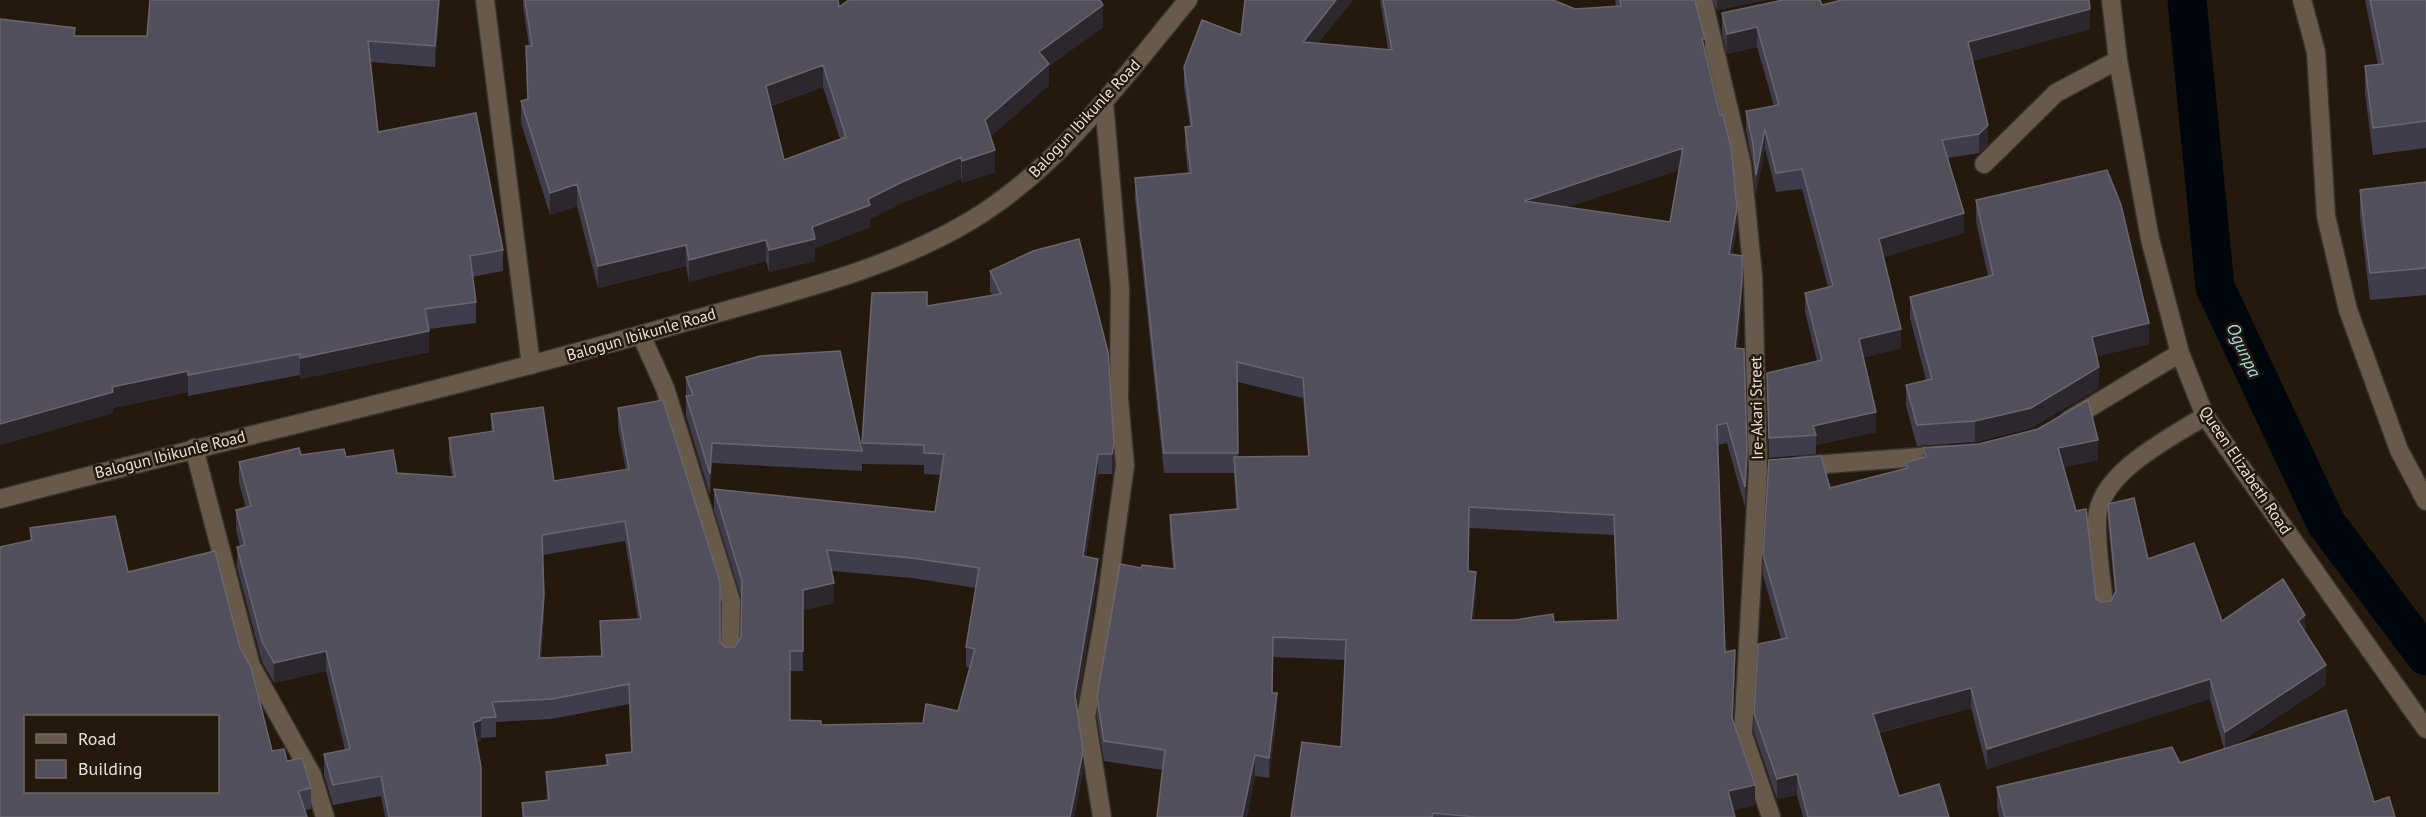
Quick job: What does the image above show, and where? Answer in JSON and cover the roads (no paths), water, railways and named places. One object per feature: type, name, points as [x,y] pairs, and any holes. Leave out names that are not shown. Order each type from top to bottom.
[{"type":"street","points":[[485,0],[531,365]]},
{"type":"street","name":"Balogun Ibikunle Road","points":[[0,499],[194,447],[531,365],[814,285],[921,248],[972,220],[1036,173],[1104,101],[1188,0]]},
{"type":"street","name":"Ire-Akari Street","points":[[1703,0],[1743,165],[1753,276],[1758,470],[1743,735],[1771,817]]},
{"type":"street","name":"Queen Elizabeth Road","points":[[2111,0],[2118,60],[2150,239],[2181,353],[2205,416],[2426,729]]},
{"type":"street","points":[[2302,0],[2316,52],[2326,216],[2348,310],[2399,450],[2426,501]]},
{"type":"street","points":[[1707,24],[1729,19]]},
{"type":"street","points":[[1984,164],[2056,93],[2118,60]]},
{"type":"street","points":[[1102,817],[1086,717],[1105,611],[1125,465],[1119,399],[1120,289],[1104,101]]},
{"type":"street","points":[[641,335],[665,388],[731,601],[730,657]]},
{"type":"street","points":[[2055,428],[2181,353]]},
{"type":"street","points":[[2105,612],[2097,518],[2107,488],[2136,460],[2205,416]]},
{"type":"street","points":[[194,447],[251,666],[312,775],[325,817]]},
{"type":"street","points":[[1758,470],[1966,454]]},
{"type":"waterway","name":"Ogunpa","points":[[2187,0],[2215,287],[2326,523],[2426,656]]}]
